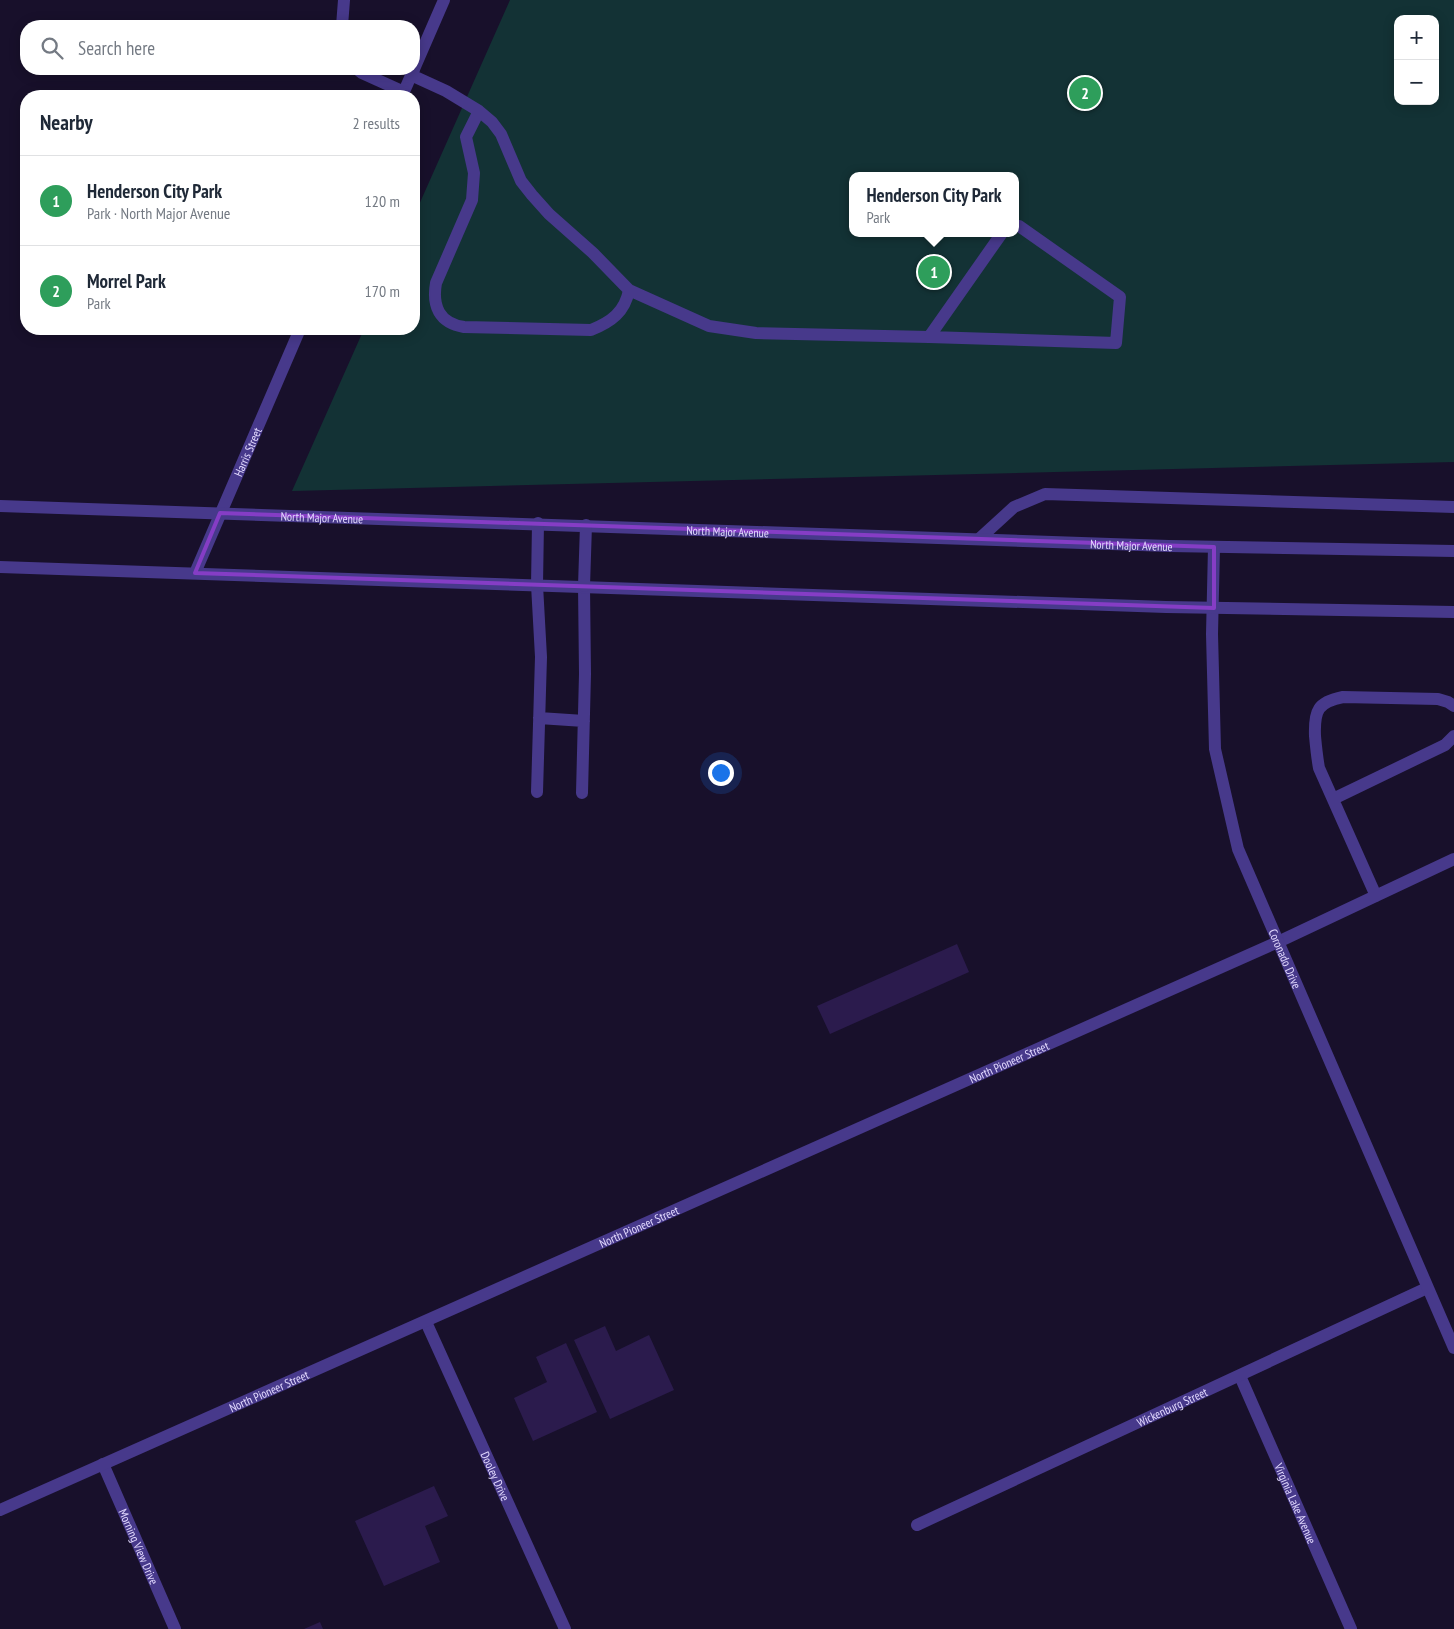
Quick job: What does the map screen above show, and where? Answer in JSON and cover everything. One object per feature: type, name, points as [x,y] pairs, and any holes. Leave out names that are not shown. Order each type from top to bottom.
[{"type":"street","points":[[342,20],[344,0]]},
{"type":"street","points":[[420,55],[444,0]]},
{"type":"street","points":[[366,75],[395,90]]},
{"type":"street","points":[[405,90],[411,75]]},
{"type":"street","points":[[420,75],[478,110],[492,122],[501,134],[521,181],[532,195],[629,290],[709,326],[756,333],[929,336],[1116,343],[1120,297],[1019,226]]},
{"type":"street","points":[[478,110],[466,137],[474,173],[472,200],[436,283],[434,297],[438,310],[444,319],[454,325],[464,327],[591,330],[616,317],[627,300],[629,290]]},
{"type":"street","points":[[929,336],[999,237]]},
{"type":"street","name":"Harris Street","points":[[194,573],[297,335]]},
{"type":"street","points":[[980,539],[1014,507],[1045,494],[1454,507]]},
{"type":"street","name":"North Major Avenue","points":[[0,506],[1214,547],[1454,551]]},
{"type":"street","points":[[537,792],[541,656],[537,585],[538,524]]},
{"type":"street","points":[[582,794],[586,525]]},
{"type":"street","name":"Coronado Drive","points":[[1214,547],[1212,634],[1215,749],[1238,849],[1454,1348]]},
{"type":"street","points":[[0,567],[1214,608],[1454,612]]},
{"type":"street","points":[[1376,896],[1319,768],[1314,718],[1320,708],[1329,700],[1344,697],[1438,699],[1454,706]]},
{"type":"street","points":[[539,718],[584,721]]},
{"type":"street","points":[[1333,799],[1444,745],[1454,736]]},
{"type":"street","name":"North Pioneer Street","points":[[0,1510],[1278,942],[1454,859]]},
{"type":"street","name":"Wickenburg Street","points":[[917,1525],[1427,1288]]},
{"type":"street","name":"Dooley Drive","points":[[426,1322],[565,1629]]},
{"type":"street","name":"Virginia Lake Avenue","points":[[1240,1376],[1351,1629]]},
{"type":"street","name":"Morning View Drive","points":[[103,1464],[175,1629]]},
{"type":"highlighted area","points":[[220,513],[287,515],[1214,547],[1214,608],[195,573]]},
{"type":"green space","points":[[510,0],[1454,0],[1454,462],[292,491],[361,335],[420,335],[420,202]]},
{"type":"building","points":[[957,944],[969,972],[830,1034],[817,1006]]},
{"type":"building","points":[[605,1326],[616,1351],[649,1335],[674,1390],[610,1419],[574,1340]]},
{"type":"building","points":[[566,1343],[597,1412],[533,1441],[514,1398],[547,1382],[536,1357]]},
{"type":"building","points":[[434,1486],[448,1516],[425,1526],[440,1562],[384,1586],[355,1521]]},
{"type":"building","points":[[320,1622],[323,1629],[304,1629]]},
{"type":"place","name":"Morrel Park","points":[[1085,93]]},
{"type":"place","name":"Henderson City Park","points":[[934,272]]}]
